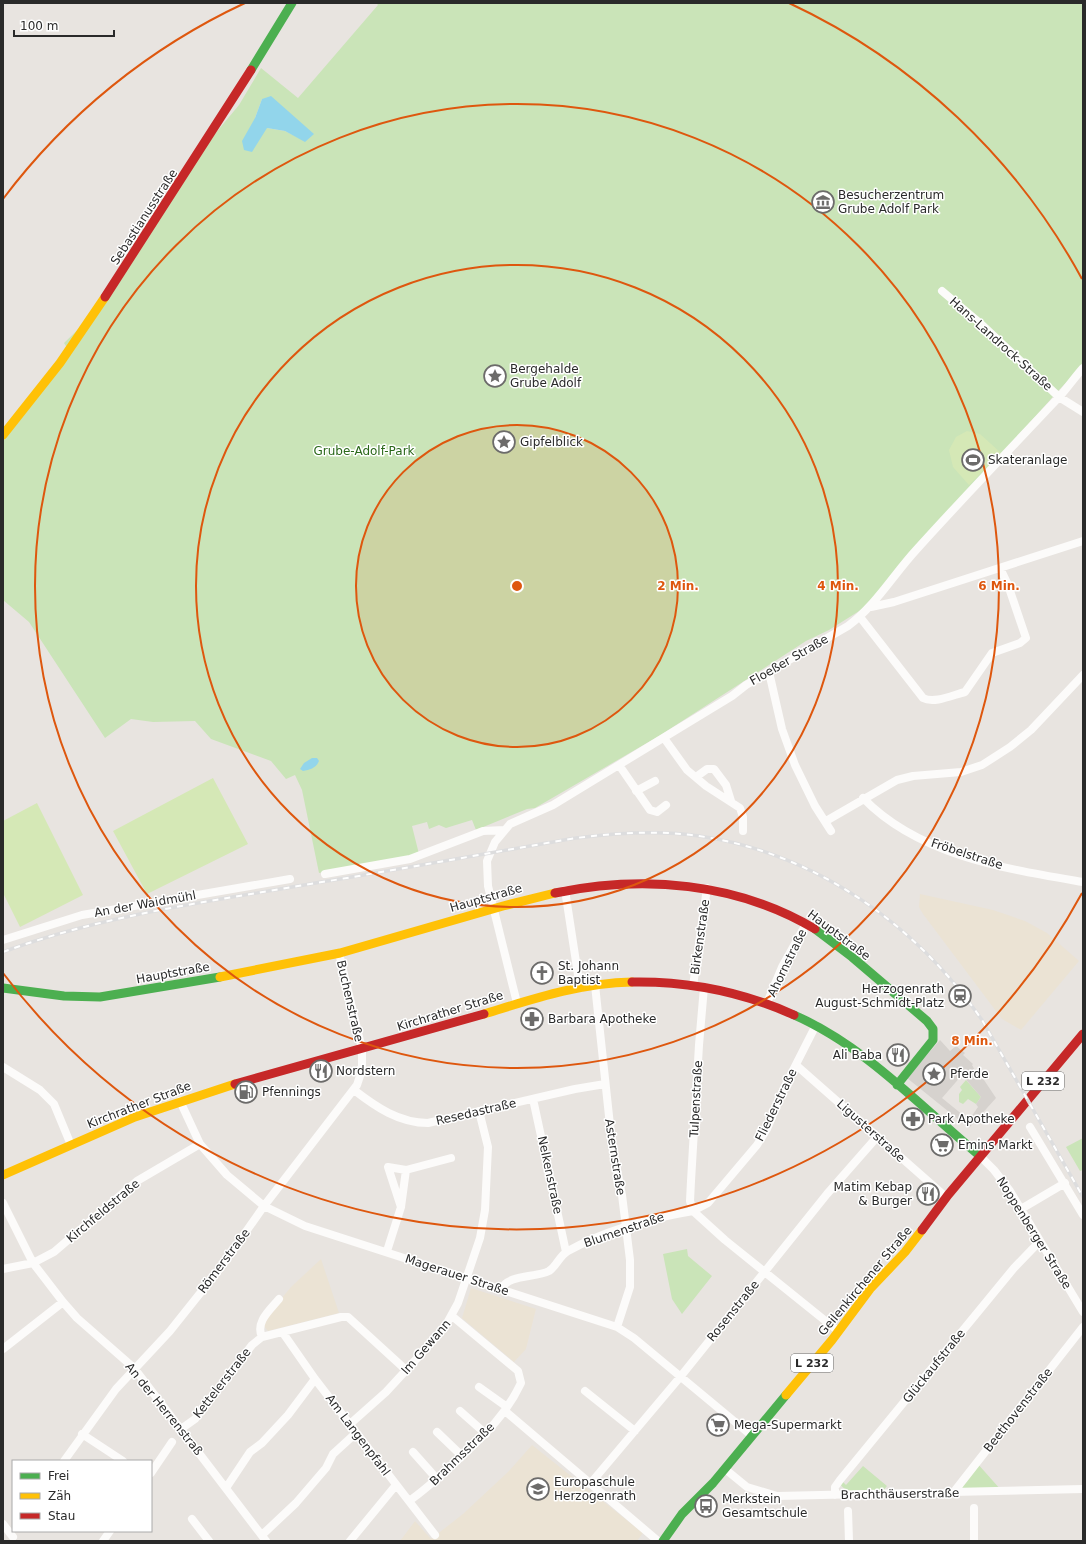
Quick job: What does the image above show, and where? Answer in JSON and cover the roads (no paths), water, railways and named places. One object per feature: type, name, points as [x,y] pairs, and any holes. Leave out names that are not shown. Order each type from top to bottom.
[{"type":"main road","name":"Sebastianusstraße","points":[[3,435],[22,413],[105,298],[256,63],[292,3]]},
{"type":"main road","name":"Hauptstraße","points":[[3,988],[71,996],[101,996],[174,985],[339,953],[536,896],[613,883],[653,882],[707,888],[734,893],[777,909],[806,924],[836,946],[921,1016],[933,1027],[935,1033],[933,1040],[897,1085]]},
{"type":"main road","name":"Kirchrather Straße","points":[[3,1175],[71,1145],[180,1101],[362,1050],[502,1009],[517,1003],[595,985],[654,982],[704,987],[767,1003],[816,1025],[836,1037],[867,1060],[980,1156]]},
{"type":"main road","name":"Geilenkirchener Straße","points":[[663,1541],[687,1509],[725,1469],[887,1269],[909,1246],[980,1156],[1083,1034]]},
{"type":"street","name":"Hans-Landrock-Straße","points":[[942,291],[981,324],[1059,397],[1083,412]]},
{"type":"street","name":"Floeßer Straße","points":[[517,1003],[488,886],[488,861],[494,842],[504,830],[518,820],[553,805],[769,672],[848,626],[860,617],[871,607],[913,554],[1004,454],[1059,397],[1083,368]]},
{"type":"street","points":[[871,607],[894,602],[1083,541]]},
{"type":"street","points":[[860,617],[923,698],[933,700],[965,692],[992,653],[1020,643],[1026,638],[1008,585],[1000,568]]},
{"type":"street","points":[[769,672],[786,742],[806,790],[831,830]]},
{"type":"street","points":[[826,821],[863,798],[897,780],[913,776],[961,772],[982,765],[1010,748],[1030,730],[1083,675]]},
{"type":"street","points":[[664,738],[680,762],[696,777],[718,794],[740,808],[743,812],[743,831]]},
{"type":"street","points":[[619,765],[636,792],[653,812],[657,812],[666,805]]},
{"type":"street","points":[[696,777],[707,769],[714,769],[726,784],[731,801]]},
{"type":"street","points":[[636,792],[655,781]]},
{"type":"street","name":"Fröbelstraße","points":[[863,798],[886,818],[932,844],[989,864],[1083,882]]},
{"type":"street","points":[[325,874],[410,859],[483,831],[504,830]]},
{"type":"street","name":"An der Waidmühl","points":[[3,940],[82,914],[290,879]]},
{"type":"street","name":"Birkenstraße","points":[[693,986],[707,888]]},
{"type":"street","points":[[565,890],[580,988]]},
{"type":"street","name":"Ahornstraße","points":[[767,1003],[782,966],[806,924]]},
{"type":"street","name":"Buchenstraße","points":[[339,953],[362,1050]]},
{"type":"street","name":"Asternstraße","points":[[595,985],[605,1084],[630,1260],[630,1287],[617,1327]]},
{"type":"street","name":"Tulpenstraße","points":[[693,1211],[690,1201],[700,1029],[704,987]]},
{"type":"street","name":"Fliederstraße","points":[[693,1211],[708,1202],[757,1145],[767,1129],[816,1025]]},
{"type":"street","name":"Römerstraße","points":[[65,1460],[82,1434],[134,1368],[170,1331],[354,1090],[362,1070],[362,1050]]},
{"type":"street","name":"Ligusterstraße","points":[[796,1065],[946,1198]]},
{"type":"street","points":[[3,1067],[40,1090],[54,1104],[71,1145]]},
{"type":"street","name":"Resedastraße","points":[[354,1090],[377,1108],[415,1123],[440,1121],[479,1111],[605,1084]]},
{"type":"street","name":"Nelkenstraße","points":[[533,1099],[566,1252]]},
{"type":"street","name":"Magerauer Straße","points":[[180,1101],[200,1144],[227,1175],[264,1206],[305,1226],[387,1251],[617,1327],[634,1338],[752,1436]]},
{"type":"street","name":"Im Gewann","points":[[350,1424],[386,1392],[452,1316],[467,1278],[480,1238],[485,1210],[488,1147],[479,1111]]},
{"type":"street","points":[[1030,1127],[1083,1215]]},
{"type":"street","name":"Rosenstraße","points":[[590,1484],[681,1376],[827,1194],[877,1137]]},
{"type":"street","name":"Kirchfeldstraße","points":[[3,1269],[33,1263],[54,1252],[137,1181],[200,1144]]},
{"type":"street","name":"Noppenberger Straße","points":[[980,1156],[994,1170],[1021,1209],[1083,1312]]},
{"type":"street","points":[[401,1206],[388,1166],[406,1170],[451,1158]]},
{"type":"street","points":[[387,1251],[401,1206],[406,1170]]},
{"type":"street","points":[[1021,1209],[1065,1183]]},
{"type":"street","name":"An der Herrenstraß","points":[[3,1203],[33,1263],[63,1302],[83,1323],[134,1368],[264,1538]]},
{"type":"street","points":[[693,1211],[708,1226],[838,1331]]},
{"type":"street","name":"Blumenstraße","points":[[501,1289],[504,1284],[548,1271],[566,1252],[595,1238],[650,1218],[693,1211]]},
{"type":"street","name":"Glückaufstraße","points":[[835,1495],[836,1487],[840,1480],[1014,1268],[1040,1241]]},
{"type":"street","name":"Kettelerstraße","points":[[262,1337],[259,1330],[260,1323],[279,1299]]},
{"type":"street","points":[[3,1349],[63,1302]]},
{"type":"street","name":"Brahmsstraße","points":[[409,1501],[438,1479],[486,1434],[506,1409],[521,1383],[518,1371],[452,1316]]},
{"type":"street","name":"Kettelerstraße","points":[[181,1429],[195,1419],[252,1345],[262,1337],[283,1333],[341,1317],[348,1317],[406,1370]]},
{"type":"street","name":"Beethovenstraße","points":[[953,1492],[1083,1327]]},
{"type":"street","name":"Am Langenpfahl","points":[[283,1333],[315,1379],[435,1535]]},
{"type":"street","points":[[226,1488],[250,1452],[262,1443],[288,1415],[315,1379]]},
{"type":"street","points":[[479,1388],[506,1409],[590,1484],[658,1541]]},
{"type":"street","points":[[585,1391],[635,1431]]},
{"type":"street","points":[[460,1411],[486,1434]]},
{"type":"street","points":[[437,1432],[462,1456]]},
{"type":"street","points":[[264,1538],[326,1468],[333,1454],[356,1433]]},
{"type":"street","points":[[82,1434],[121,1460]]},
{"type":"street","points":[[152,1472],[172,1442]]},
{"type":"street","points":[[413,1452],[438,1479]]},
{"type":"street","name":"Brachthäuserstraße","points":[[725,1469],[748,1487],[763,1493],[777,1496],[1083,1489]]},
{"type":"street","points":[[350,1541],[396,1485]]},
{"type":"street","points":[[974,1508],[974,1541]]},
{"type":"street","points":[[848,1511],[849,1541]]},
{"type":"street","points":[[192,1520],[209,1541]]},
{"type":"street","points":[[3,1524],[13,1536]]},
{"type":"street","points":[[103,1541],[109,1532]]},
{"type":"water","points":[[271,96],[314,134],[305,142],[285,131],[267,128],[252,152],[244,150],[242,141],[255,118],[262,99]]},
{"type":"water","points":[[312,758],[317,758],[319,761],[316,765],[306,771],[300,769],[304,763]]},
{"type":"railway","points":[[3,952],[75,929],[149,912],[576,838],[622,834],[668,833],[699,836],[742,845],[783,858],[822,876],[859,898],[894,924],[926,953],[956,985],[982,1020],[1083,1197]]},
{"type":"place","name":"Besucherzentrum Grube Adolf Park","points":[[823,202]]},
{"type":"place","name":"Bergehalde Grube Adolf","points":[[495,376]]},
{"type":"place","name":"Gipfelblick","points":[[504,442]]},
{"type":"place","name":"Skateranlage","points":[[973,460]]},
{"type":"place","name":"St. Johann Baptist","points":[[542,973]]},
{"type":"place","name":"Herzogenrath August-Schmidt-Platz","points":[[960,996]]},
{"type":"place","name":"Barbara Apotheke","points":[[532,1019]]},
{"type":"place","name":"Ali Baba","points":[[898,1055]]},
{"type":"place","name":"Nordstern","points":[[321,1071]]},
{"type":"place","name":"Pferde","points":[[934,1074]]},
{"type":"place","name":"Pfennings","points":[[246,1092]]},
{"type":"place","name":"Park Apotheke","points":[[913,1119]]},
{"type":"place","name":"Emins Markt","points":[[942,1145]]},
{"type":"place","name":"Matim Kebap & Burger","points":[[928,1194]]},
{"type":"place","name":"Mega-Supermarkt","points":[[718,1425]]},
{"type":"place","name":"Europaschule Herzogenrath","points":[[538,1489]]},
{"type":"place","name":"Merkstein Gesamtschule","points":[[706,1506]]},
{"type":"park label","name":"Grube-Adolf-Park","points":[[364,451]]}]
